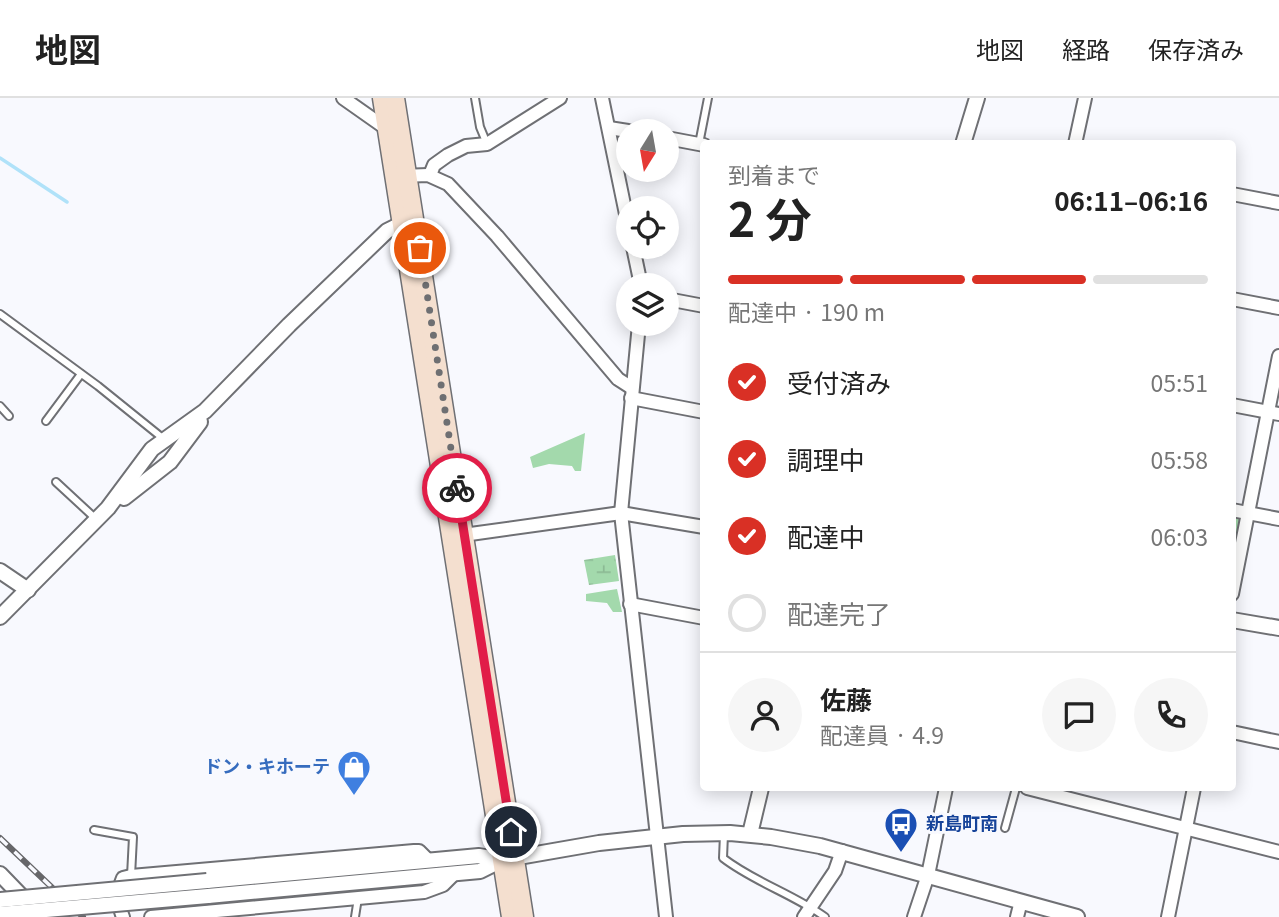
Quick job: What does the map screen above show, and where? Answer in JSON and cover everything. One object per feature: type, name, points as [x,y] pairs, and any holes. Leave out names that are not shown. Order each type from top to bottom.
[{"type":"main road","points":[[382,98],[387,129],[401,176]]},
{"type":"main road","points":[[395,98],[401,176],[508,859],[511,917]]},
{"type":"main road","points":[[508,859],[524,917]]},
{"type":"street","points":[[343,98],[387,129]]},
{"type":"street","points":[[430,175],[434,166],[448,155],[466,146],[487,144],[561,98]]},
{"type":"street","points":[[602,98],[622,196]]},
{"type":"street","points":[[964,140],[977,98]]},
{"type":"street","points":[[1076,140],[1085,98]]},
{"type":"street","points":[[609,128],[616,129]]},
{"type":"street","points":[[679,140],[700,145]]},
{"type":"street","points":[[401,176],[430,175],[448,184],[474,210],[631,393],[700,411]]},
{"type":"street","points":[[1236,195],[1279,203]]},
{"type":"street","points":[[108,509],[147,455],[205,411],[297,317],[387,231],[409,223]]},
{"type":"street","points":[[1236,300],[1279,308]]},
{"type":"street","points":[[679,301],[700,305]]},
{"type":"street","points":[[638,336],[621,513],[666,917]]},
{"type":"street","points":[[1236,574],[1273,412],[1279,356]]},
{"type":"street","points":[[1236,406],[1273,412]]},
{"type":"street","points":[[0,617],[108,509],[170,462],[205,411]]},
{"type":"street","points":[[1236,511],[1279,519]]},
{"type":"street","points":[[459,536],[621,513],[700,526]]},
{"type":"street","points":[[0,571],[28,590]]},
{"type":"street","points":[[630,604],[700,617]]},
{"type":"street","points":[[1236,621],[1279,628]]},
{"type":"street","points":[[1236,733],[1279,742]]},
{"type":"street","points":[[750,834],[760,791]]},
{"type":"street","points":[[914,917],[928,875],[945,791]]},
{"type":"street","points":[[1039,791],[1279,852]]},
{"type":"street","points":[[1168,917],[1193,791]]},
{"type":"street","points":[[123,917],[121,881],[131,876],[207,882],[454,873],[480,871],[508,859],[656,836],[724,833],[797,841],[842,851],[1077,917]]},
{"type":"street","points":[[807,912],[835,871],[842,851]]},
{"type":"street","points":[[0,900],[428,860],[479,856],[508,859]]},
{"type":"street","points":[[151,917],[436,889],[454,873]]},
{"type":"street","points":[[0,874],[5,886],[43,917]]},
{"type":"street","points":[[0,914],[207,882]]},
{"type":"street","points":[[1017,917],[1021,901]]},
{"type":"lane","points":[[475,98],[480,127],[487,144]]},
{"type":"lane","points":[[702,140],[708,98]]},
{"type":"lane","points":[[0,314],[165,440]]},
{"type":"lane","points":[[46,421],[81,374]]},
{"type":"lane","points":[[0,406],[9,416]]},
{"type":"lane","points":[[56,482],[96,520]]},
{"type":"lane","points":[[1005,828],[1015,791]]},
{"type":"lane","points":[[94,830],[133,837],[131,876]]},
{"type":"lane","points":[[724,833],[723,858],[807,912],[825,917]]},
{"type":"lane","points":[[69,885],[85,897],[120,898]]},
{"type":"lane","points":[[355,917],[358,898]]},
{"type":"green space","points":[[585,433],[581,471],[575,471],[572,466],[549,464],[533,468],[530,457]]},
{"type":"green space","points":[[1236,511],[1248,513],[1236,574]]},
{"type":"green space","points":[[615,555],[619,581],[589,585],[584,560]]},
{"type":"green space","points":[[617,589],[622,612],[613,612],[607,603],[586,601],[586,594]]},
{"type":"waterway","points":[[0,158],[67,202]]},
{"type":"railway","points":[[0,838],[83,917]]},
{"type":"way so far","points":[[420,248],[457,488]]},
{"type":"place","name":"ドン・キホーテ","points":[[354,797]]},
{"type":"place","name":"新島町南","points":[[901,854]]},
{"type":"route","points":[[457,488],[511,832]]}]
